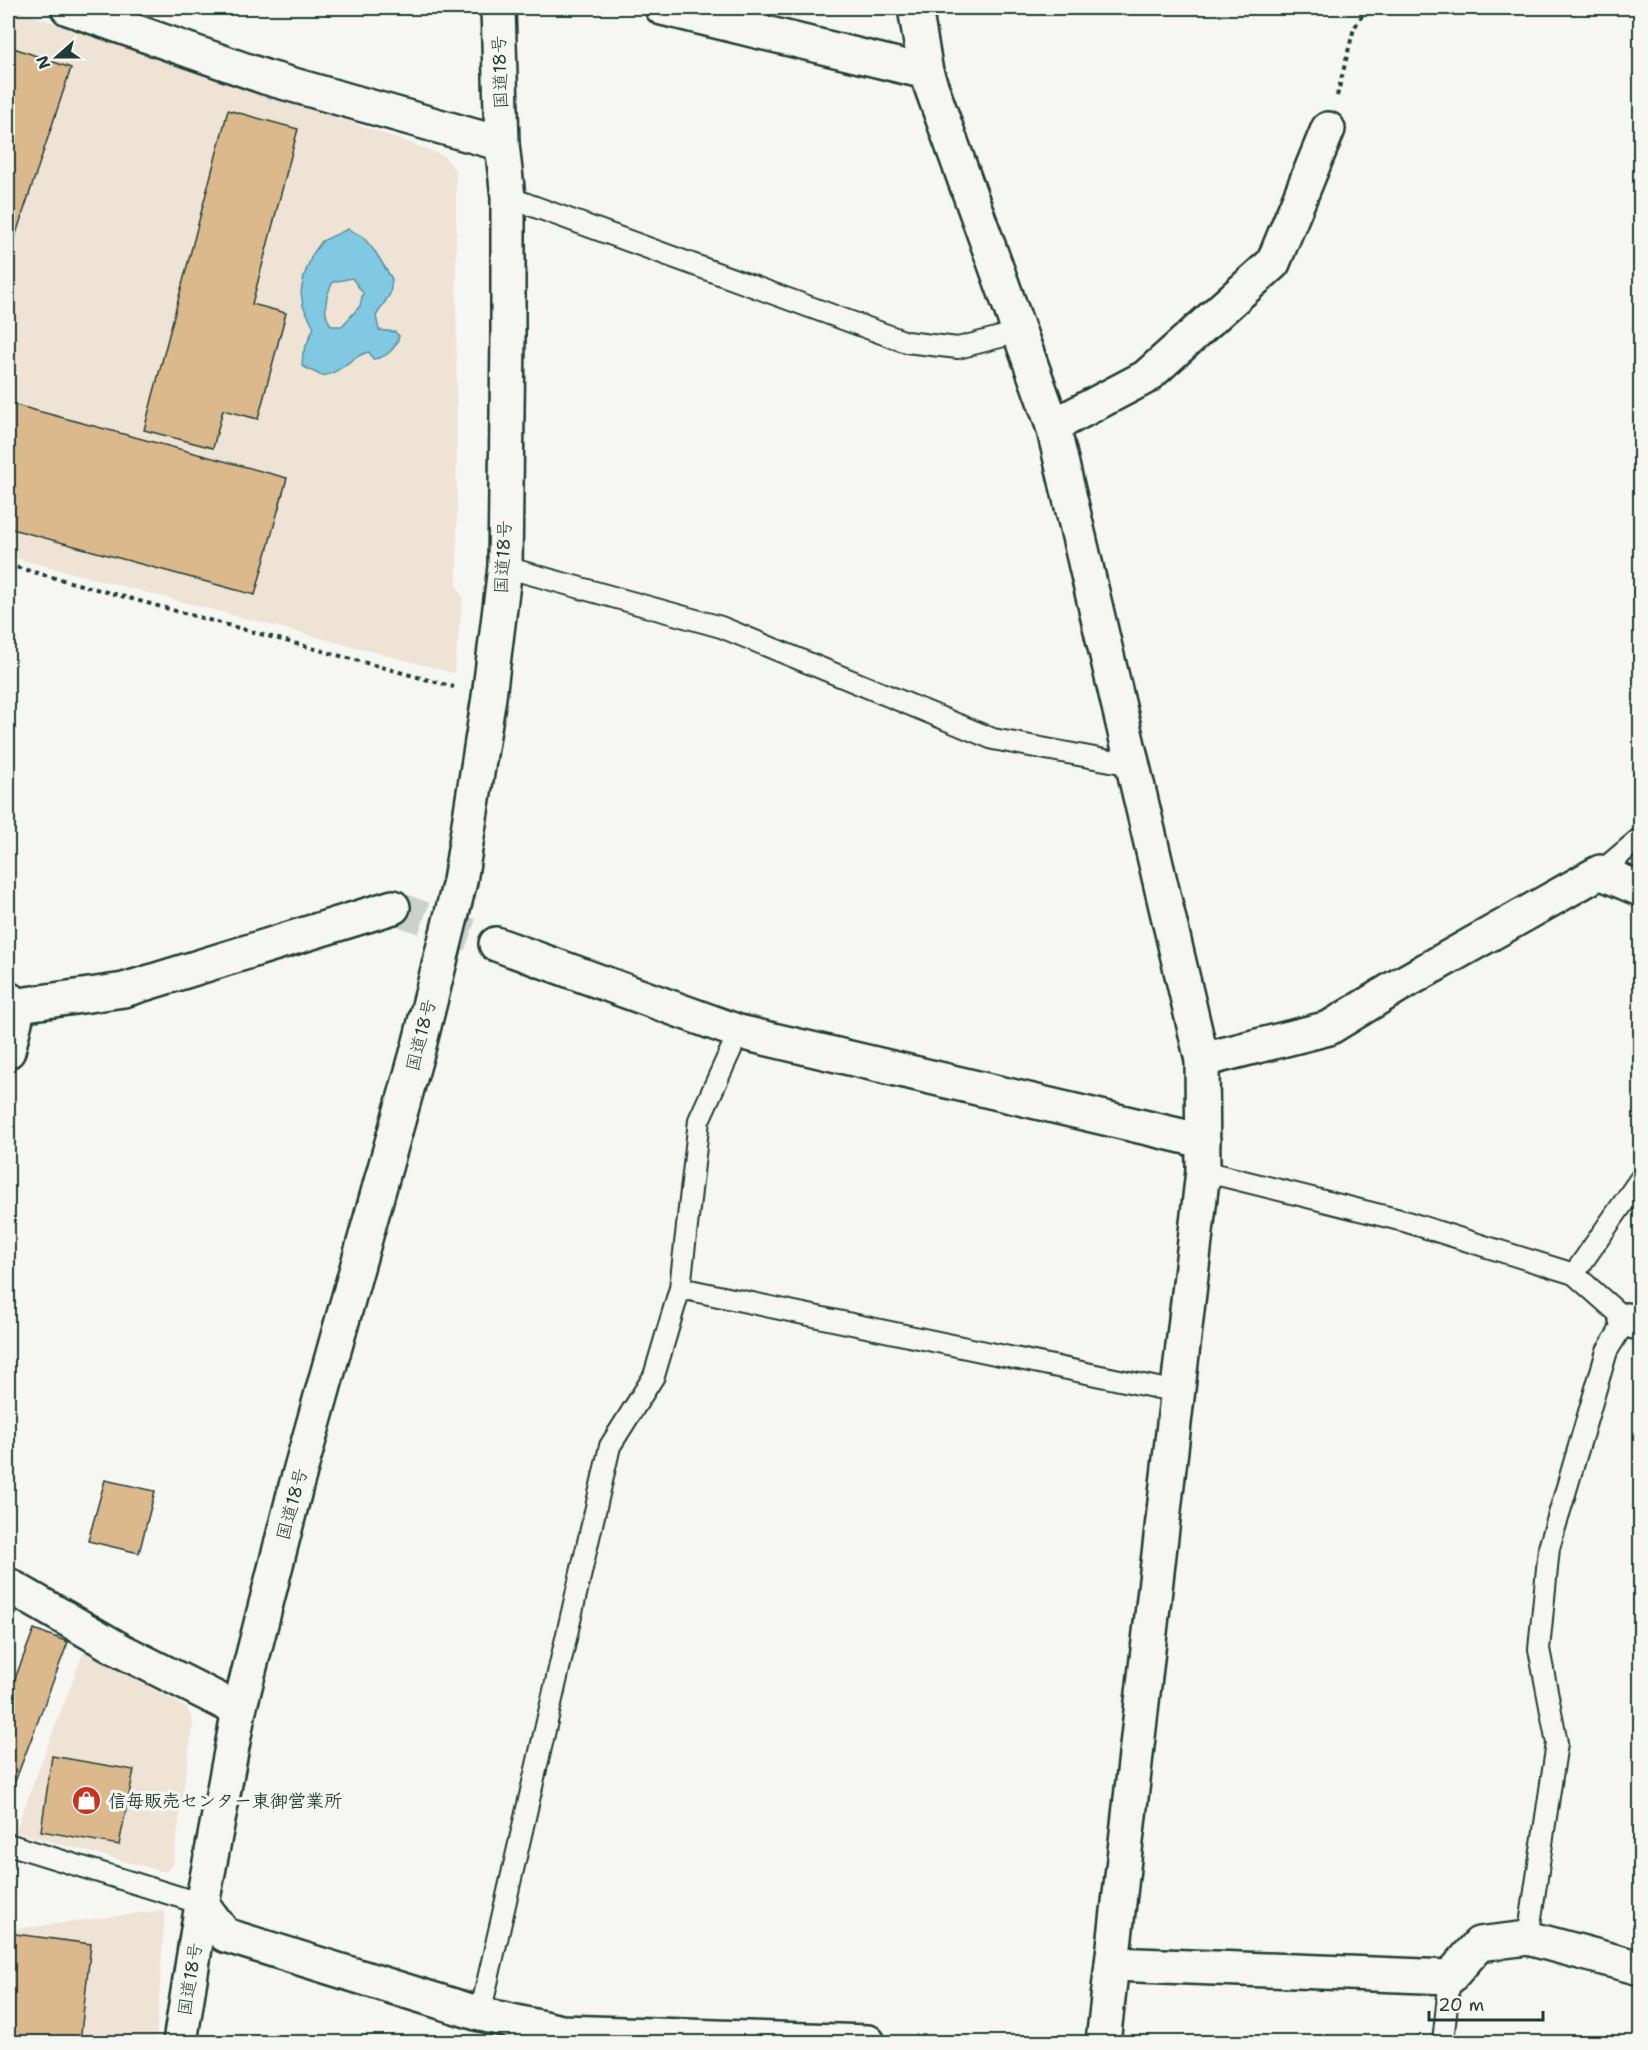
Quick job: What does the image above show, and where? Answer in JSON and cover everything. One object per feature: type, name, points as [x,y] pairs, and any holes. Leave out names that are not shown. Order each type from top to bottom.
[{"type":"main road","points":[[68,8],[265,77],[502,144]]},
{"type":"main road","name":"国道18号","points":[[180,2043],[202,1904],[239,1710],[296,1486],[422,1035],[460,881],[489,697],[505,567],[508,197],[502,144],[498,8]]},
{"type":"main road","points":[[662,8],[926,72]]},
{"type":"main road","points":[[915,8],[926,72],[1053,426],[1202,1060],[1203,1156],[1103,2043]]},
{"type":"main road","points":[[1053,426],[1146,377],[1273,263],[1328,129]]},
{"type":"main road","points":[[1202,1060],[1329,1029],[1396,987],[1600,872],[1641,889]]},
{"type":"main road","points":[[8,1051],[13,1002],[124,990],[393,907]]},
{"type":"main road","points":[[496,944],[739,1032],[1203,1156]]},
{"type":"main road","points":[[8,1585],[122,1651],[239,1710]]},
{"type":"main road","points":[[202,1904],[225,1935],[480,2014],[562,2032],[686,2039],[868,2043]]},
{"type":"main road","points":[[1112,1964],[1450,1977],[1479,1944],[1528,1938],[1641,1968]]},
{"type":"lane","points":[[508,197],[906,342],[958,348],[1019,332]]},
{"type":"lane","points":[[505,567],[721,627],[993,739],[1132,765]]},
{"type":"lane","points":[[1600,872],[1641,838]]},
{"type":"lane","points":[[480,2014],[610,1446],[654,1376],[680,1288],[699,1120],[739,1032]]},
{"type":"lane","points":[[1203,1156],[1574,1274],[1633,1322],[1607,1351],[1549,1548],[1539,1649],[1557,1743],[1528,1938]]},
{"type":"lane","points":[[1574,1274],[1641,1179]]},
{"type":"lane","points":[[680,1288],[1177,1392]]},
{"type":"lane","points":[[8,1844],[202,1904]]},
{"type":"lane","points":[[1443,2043],[1450,1977]]},
{"type":"path","points":[[1328,129],[1354,28],[1367,8]]},
{"type":"path","points":[[8,566],[489,697]]},
{"type":"shaded area","points":[[8,8],[258,89],[443,155],[456,171],[457,586],[463,597],[454,673],[8,556]]},
{"type":"shaded area","points":[[84,1651],[187,1708],[193,1722],[173,1864],[165,1872],[15,1832]]},
{"type":"shaded area","points":[[165,1910],[156,2042],[8,2042],[8,1930]]},
{"type":"water","points":[[348,229],[363,237],[376,253],[392,279],[390,294],[376,316],[379,330],[395,332],[399,336],[393,349],[386,355],[373,359],[369,352],[322,376],[302,366],[303,353],[314,327],[303,306],[301,292],[312,255],[322,241]],"holes":[[[352,278],[363,293],[360,306],[342,326],[332,326],[327,316],[326,304],[333,282]]]},
{"type":"building","points":[[8,46],[71,68],[8,258]]},
{"type":"building","points":[[228,110],[298,129],[252,304],[286,313],[258,419],[223,410],[213,448],[144,430]]},
{"type":"building","points":[[8,403],[287,478],[255,595],[8,528]]},
{"type":"building","points":[[105,1480],[155,1491],[139,1553],[88,1541]]},
{"type":"building","points":[[34,1629],[68,1642],[8,1800],[8,1697]]},
{"type":"building","name":"信毎販売センター東御営業所","points":[[52,1756],[134,1770],[119,1845],[41,1831]]},
{"type":"building","points":[[8,1933],[91,1944],[80,2042],[8,2042]]},
{"type":"tunnel","points":[[393,907],[496,944]]},
{"type":"place","name":"信毎販売センター東御営業所","points":[[87,1801]]}]
